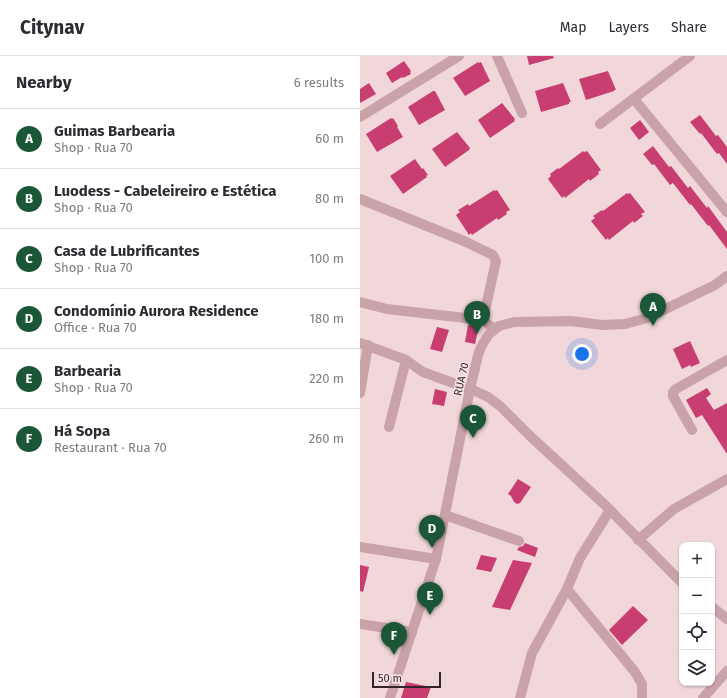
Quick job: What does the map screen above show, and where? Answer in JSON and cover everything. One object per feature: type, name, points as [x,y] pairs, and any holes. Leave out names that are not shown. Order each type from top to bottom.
[{"type":"street","points":[[360,117],[459,56]]},
{"type":"street","points":[[497,56],[522,113]]},
{"type":"street","points":[[600,124],[690,56]]},
{"type":"street","points":[[634,99],[727,212]]},
{"type":"street","points":[[360,199],[493,255],[496,261],[483,320]]},
{"type":"street","points":[[360,302],[387,309],[483,320],[494,329],[514,322],[571,321],[602,325],[625,324],[647,318],[715,285],[727,276]]},
{"type":"street","name":"RUA 70","points":[[390,698],[436,559],[470,389],[482,346],[489,334],[494,329]]},
{"type":"street","points":[[360,393],[364,344],[406,360],[423,372],[488,397],[500,406],[610,510],[679,580]]},
{"type":"street","points":[[389,427],[406,360]]},
{"type":"street","points":[[692,430],[672,392],[727,360]]},
{"type":"street","points":[[638,540],[674,510],[726,482]]},
{"type":"street","points":[[520,698],[532,654],[567,589],[580,558],[610,510]]},
{"type":"street","points":[[445,515],[519,541]]},
{"type":"street","points":[[360,547],[436,559]]},
{"type":"street","points":[[567,589],[635,672],[642,684],[642,698]]},
{"type":"street","points":[[715,609],[727,619]]},
{"type":"street","points":[[360,624],[412,632]]},
{"type":"street","points":[[703,698],[727,671]]},
{"type":"building","points":[[527,56],[553,56],[554,58],[529,65]]},
{"type":"building","points":[[404,61],[411,71],[411,74],[392,83],[386,73]]},
{"type":"building","points":[[478,62],[481,62],[490,81],[465,96],[453,78]]},
{"type":"building","points":[[608,71],[616,90],[586,100],[579,79]]},
{"type":"building","points":[[369,83],[376,94],[360,103],[360,89]]},
{"type":"building","points":[[563,83],[571,102],[569,102],[569,104],[541,112],[535,91]]},
{"type":"building","points":[[435,91],[445,110],[419,125],[408,107]]},
{"type":"building","points":[[502,103],[515,121],[490,138],[478,120]]},
{"type":"building","points":[[700,115],[716,136],[718,135],[727,147],[727,164],[719,153],[717,154],[701,133],[700,134],[690,122]]},
{"type":"building","points":[[393,118],[403,137],[377,152],[366,134]]},
{"type":"building","points":[[640,120],[649,132],[639,140],[630,128]]},
{"type":"building","points":[[457,132],[470,148],[445,167],[432,149]]},
{"type":"building","points":[[653,146],[688,188],[690,186],[707,208],[708,206],[727,232],[727,249],[709,225],[708,226],[673,183],[670,185],[654,164],[652,165],[643,154]]},
{"type":"building","points":[[583,151],[587,151],[601,170],[598,172],[599,174],[590,181],[589,179],[565,198],[564,196],[562,198],[548,179],[551,176],[550,174]]},
{"type":"building","points":[[415,159],[428,175],[403,194],[390,176]]},
{"type":"building","points":[[494,190],[497,190],[510,210],[498,220],[497,218],[472,235],[471,233],[469,235],[456,215],[460,212],[458,210],[468,204],[469,206]]},
{"type":"building","points":[[627,193],[630,193],[645,212],[641,214],[643,216],[634,223],[633,221],[609,240],[608,238],[606,240],[591,221],[595,218],[593,216],[602,210],[603,211]]},
{"type":"building","points":[[468,325],[479,326],[475,344],[465,342]]},
{"type":"building","points":[[437,327],[449,330],[442,352],[430,349]]},
{"type":"building","points":[[690,341],[700,363],[691,367],[690,365],[682,369],[673,349]]},
{"type":"building","points":[[707,388],[711,394],[706,398],[714,410],[727,403],[727,454],[702,415],[696,418],[686,400]]},
{"type":"building","points":[[435,389],[447,392],[444,406],[432,404]]},
{"type":"building","points":[[518,479],[531,487],[520,503],[517,504],[508,494]]},
{"type":"building","points":[[525,543],[538,548],[535,557],[517,550]]},
{"type":"building","points":[[481,555],[497,558],[491,572],[476,569]]},
{"type":"building","points":[[513,560],[532,563],[510,610],[492,607]]},
{"type":"building","points":[[360,565],[369,567],[363,592],[360,591]]},
{"type":"building","points":[[633,606],[648,620],[622,645],[609,630]]},
{"type":"building","points":[[406,682],[431,687],[427,698],[401,698]]},
{"type":"place","name":"Guimas Barbearia","points":[[653,326]]},
{"type":"place","name":"Luodess - Cabeleireiro e Estética","points":[[477,334]]},
{"type":"place","name":"Casa de Lubrificantes","points":[[473,438]]},
{"type":"place","name":"Condomínio Aurora Residence","points":[[432,548]]},
{"type":"place","name":"Barbearia","points":[[430,615]]},
{"type":"place","name":"Há Sopa","points":[[394,655]]}]
